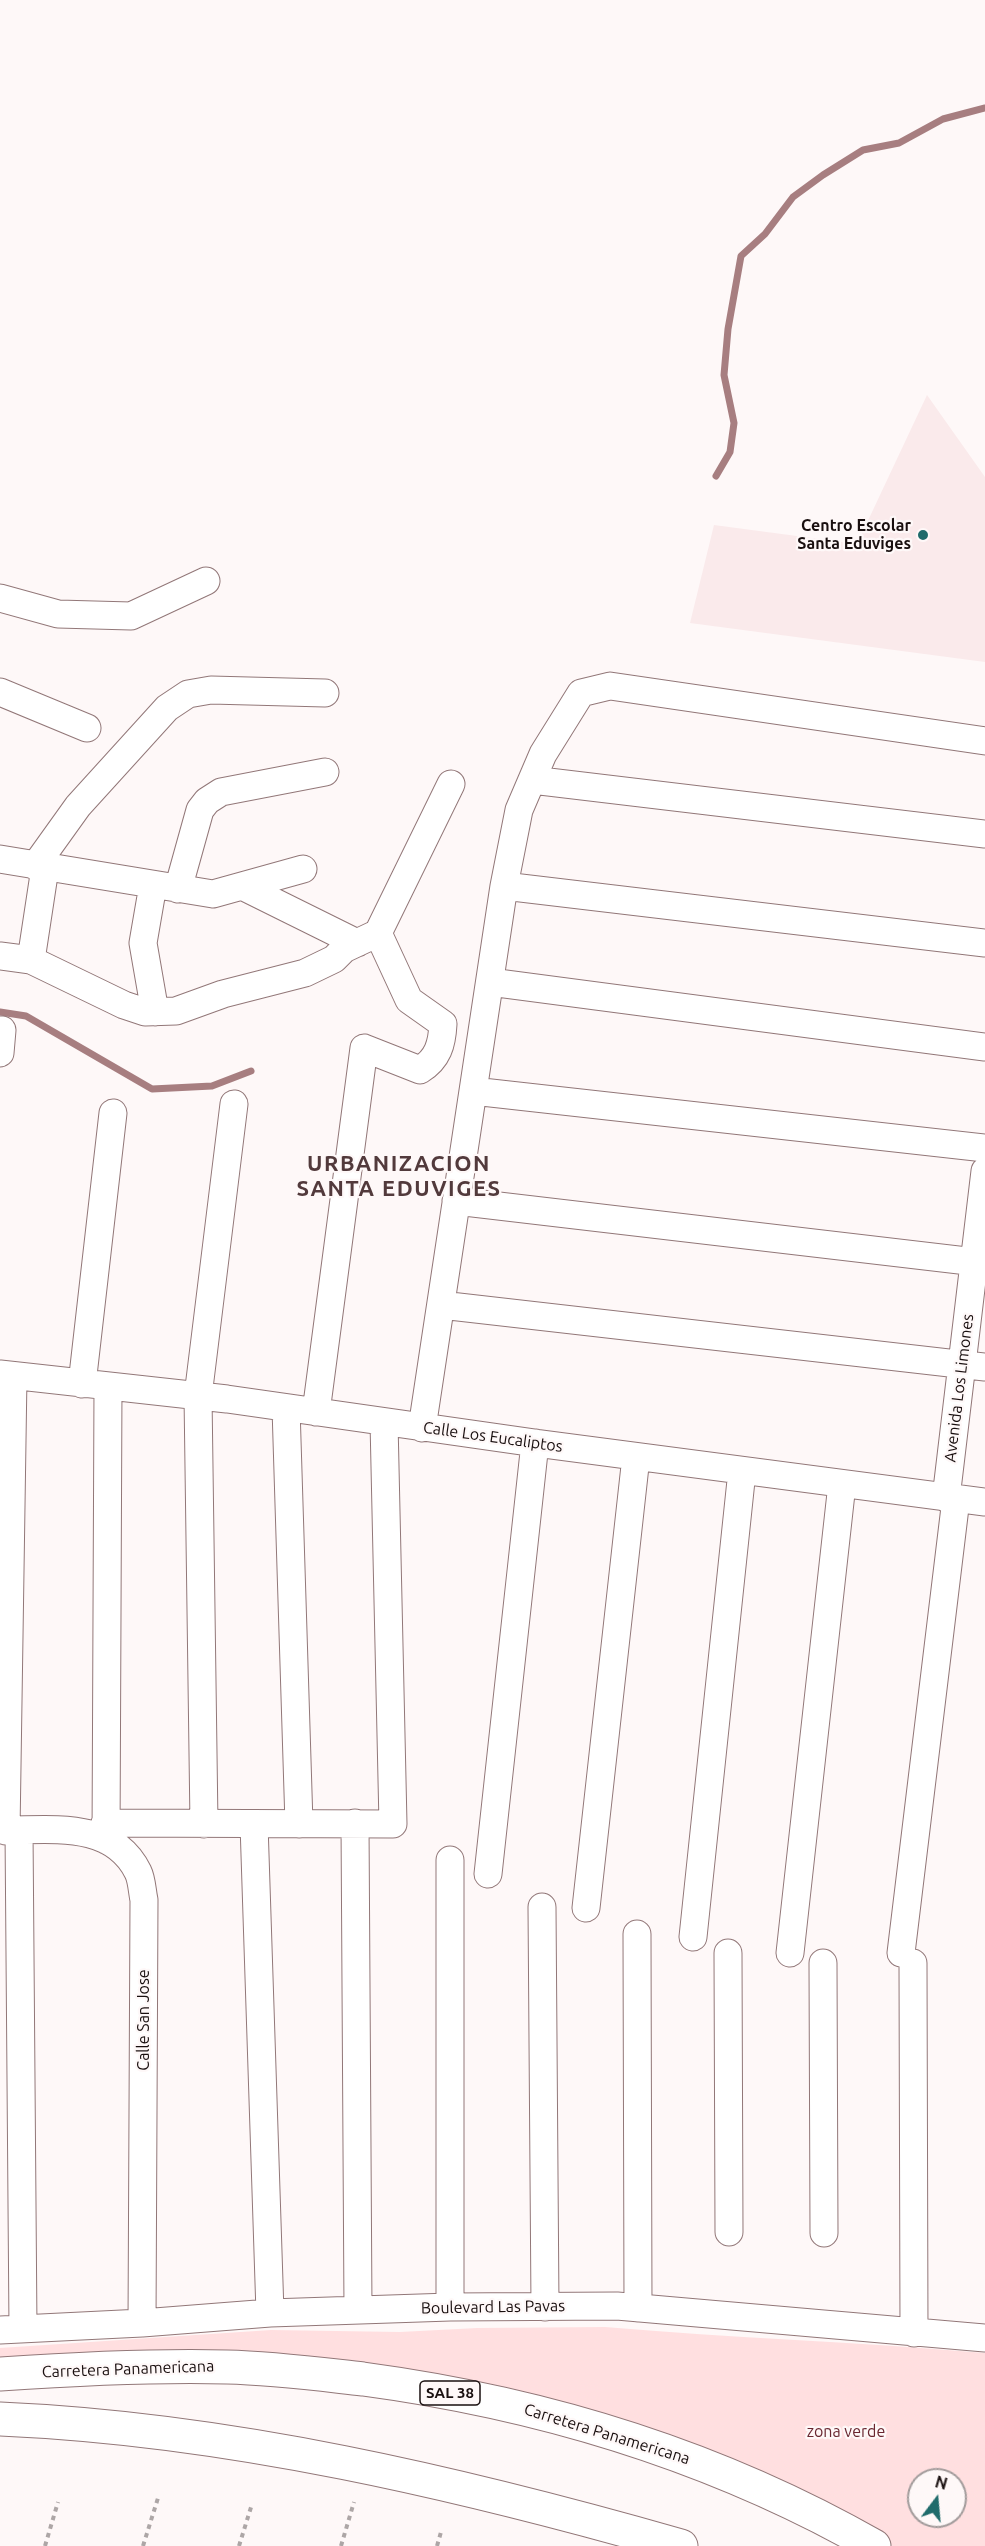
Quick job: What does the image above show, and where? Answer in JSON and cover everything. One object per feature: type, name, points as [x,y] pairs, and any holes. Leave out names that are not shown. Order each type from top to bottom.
[{"type":"highway","name":"Carretera Panamericana","points":[[0,2374],[235,2367],[315,2373],[482,2399],[568,2420],[711,2467],[830,2521],[874,2546]]},
{"type":"highway","points":[[0,2419],[129,2429],[338,2462],[516,2501],[681,2546]]},
{"type":"street","points":[[0,598],[58,614],[131,616],[206,581]]},
{"type":"street","points":[[422,1428],[504,886],[519,810],[543,754],[581,693],[610,686],[985,741]]},
{"type":"street","points":[[31,960],[40,867],[78,806],[167,708],[188,694],[212,690],[325,693]]},
{"type":"street","points":[[0,692],[87,728]]},
{"type":"street","points":[[155,1012],[143,943],[200,810],[207,801],[221,792],[325,772]]},
{"type":"street","points":[[532,780],[985,834]]},
{"type":"street","points":[[0,956],[31,960],[124,1005],[145,1012],[176,1011],[223,994],[305,973],[334,959],[344,949],[367,938],[451,784]]},
{"type":"street","points":[[0,859],[213,894],[303,869]]},
{"type":"street","points":[[242,886],[367,938],[409,1000],[442,1024],[442,1044],[431,1063],[420,1070],[364,1048],[316,1412]]},
{"type":"street","points":[[504,886],[985,943]]},
{"type":"street","points":[[490,982],[985,1047]]},
{"type":"street","points":[[473,1091],[985,1148]]},
{"type":"street","points":[[204,1824],[198,1396],[234,1104]]},
{"type":"street","points":[[113,1113],[95,1385],[106,1832],[204,1824],[393,1824],[384,1422]]},
{"type":"street","name":"Avenida Los Limones","points":[[914,2332],[907,1958],[951,1499],[973,1365],[985,1171]]},
{"type":"street","points":[[456,1201],[980,1263]]},
{"type":"street","points":[[441,1305],[973,1365]]},
{"type":"street","points":[[6,1375],[11,2329]]},
{"type":"street","name":"Calle Los Eucaliptos","points":[[6,1375],[198,1396],[636,1457],[985,1502]]},
{"type":"street","points":[[286,1408],[299,1824]]},
{"type":"street","points":[[488,1874],[535,1443]]},
{"type":"street","points":[[585,1908],[636,1457]]},
{"type":"street","points":[[693,1937],[742,1471]]},
{"type":"street","points":[[790,1953],[842,1484]]},
{"type":"street","points":[[355,1823],[358,2310]]},
{"type":"street","points":[[254,1824],[270,2313]]},
{"type":"street","name":"Calle San Jose","points":[[8,1830],[106,1832],[138,1873],[144,1900],[142,2323]]},
{"type":"street","points":[[450,1860],[450,2307]]},
{"type":"street","points":[[542,1907],[545,2307]]},
{"type":"street","points":[[637,1934],[638,2308]]},
{"type":"street","points":[[728,1953],[729,2232]]},
{"type":"street","points":[[823,1963],[824,2233]]},
{"type":"street","name":"Boulevard Las Pavas","points":[[11,2329],[142,2323],[270,2313],[450,2307],[545,2307],[638,2308],[985,2338]]},
{"type":"path","points":[[143,2546],[158,2498]]},
{"type":"path","points":[[45,2546],[58,2502]]},
{"type":"path","points":[[341,2546],[354,2502]]},
{"type":"path","points":[[239,2546],[252,2504]]},
{"type":"path","points":[[436,2546],[441,2532]]},
{"type":"shaded area","name":"Centro Escolar Santa Eduviges","points":[[927,395],[985,477],[985,662],[690,623],[714,525],[857,544]]},
{"type":"green space","name":"zona verde","points":[[605,2327],[985,2353],[985,2546],[870,2546],[759,2487],[394,2384],[0,2376],[0,2348],[271,2330],[400,2332],[477,2328]]},
{"type":"waterway","points":[[716,476],[730,452],[734,423],[724,375],[728,329],[741,256],[765,234],[793,197],[863,150],[899,143],[943,119],[985,108]]},
{"type":"waterway","points":[[0,1012],[26,1016],[152,1089],[212,1086],[251,1071]]},
{"type":"place","name":"Centro Escolar Santa Eduviges","points":[[923,535]]},
{"type":"district","name":"URBANIZACION SANTA EDUVIGES","points":[[399,1176]]}]
